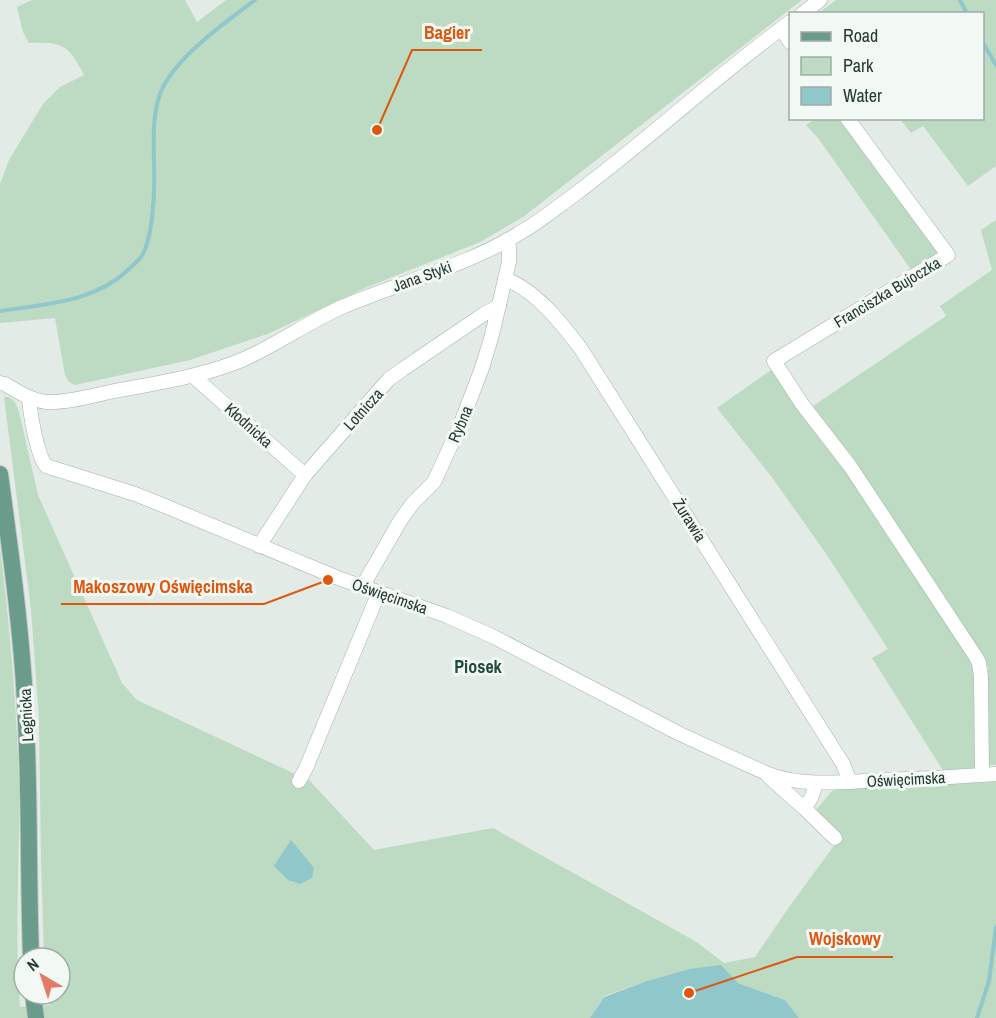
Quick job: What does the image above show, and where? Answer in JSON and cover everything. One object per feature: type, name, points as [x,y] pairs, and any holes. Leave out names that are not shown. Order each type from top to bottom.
[{"type":"main road","name":"Legnicka","points":[[0,474],[25,699],[31,946]]},
{"type":"street","points":[[805,12],[820,0]]},
{"type":"street","name":"Jana Styki","points":[[0,383],[29,398],[46,402],[193,376],[252,355],[342,307],[455,264],[507,240],[532,225],[607,170],[786,25]]},
{"type":"street","name":"Franciszka Bujoczka","points":[[848,120],[948,255],[774,361],[807,410],[850,466],[976,657],[981,677],[989,775]]},
{"type":"street","name":"Rybna","points":[[362,587],[400,521],[437,476],[461,423],[482,368],[499,306],[510,254],[507,240]]},
{"type":"street","name":"Żurawia","points":[[505,279],[519,285],[550,312],[590,362],[843,764],[850,782]]},
{"type":"street","name":"Lotnicza","points":[[259,546],[305,475],[395,374],[499,306]]},
{"type":"street","name":"Kłodnicka","points":[[193,376],[305,475]]},
{"type":"street","name":"Oświęcimska","points":[[29,398],[40,457],[46,466],[165,506],[362,587],[447,616],[486,633],[680,734],[778,778],[815,783],[989,775]]},
{"type":"street","points":[[299,782],[379,592]]},
{"type":"street","name":"Oświęcimska","points":[[754,768],[774,781],[835,838]]},
{"type":"street","points":[[804,808],[811,800],[815,783]]},
{"type":"green space","points":[[32,0],[185,0],[197,22],[226,0],[802,0],[523,217],[480,242],[365,288],[270,333],[190,360],[75,385],[69,382],[65,375],[55,318],[0,323],[0,184],[9,160],[43,104],[60,87],[84,75],[69,51],[63,47],[50,43],[29,43],[23,32],[17,7]]},
{"type":"green space","points":[[836,0],[996,0],[996,166],[968,186],[923,126],[911,133],[901,120],[984,120],[984,12],[820,12]]},
{"type":"green space","points":[[814,120],[843,120],[939,248],[937,257],[912,271],[818,138],[806,125]]},
{"type":"green space","points":[[996,220],[996,765],[987,765],[988,667],[962,624],[813,406],[946,316],[940,306],[992,270],[981,230]]},
{"type":"green space","points":[[774,368],[884,523],[977,667],[975,770],[944,772],[872,658],[888,649],[827,555],[771,476],[717,408]]},
{"type":"green space","points":[[4,397],[9,397],[15,402],[19,412],[38,495],[122,683],[137,700],[310,781],[374,850],[493,828],[695,941],[724,963],[755,957],[833,847],[843,838],[817,814],[816,810],[832,791],[841,788],[996,782],[996,1018],[799,1018],[785,1000],[689,969],[604,996],[590,1018],[0,1018],[0,548],[7,608],[18,759],[17,946],[12,946],[12,1006],[72,1006],[72,946],[44,946],[39,718],[31,609]]},
{"type":"water","points":[[291,840],[314,868],[312,878],[300,884],[288,880],[274,866]]},
{"type":"water","points":[[721,965],[738,983],[785,1000],[799,1018],[590,1018],[604,997],[689,969]]},
{"type":"waterway","points":[[0,311],[51,304],[84,296],[114,281],[141,257],[148,239],[152,214],[154,127],[163,87],[180,63],[192,51],[255,0]]},
{"type":"waterway","points":[[960,0],[966,12]]},
{"type":"waterway","points":[[984,44],[996,65]]},
{"type":"waterway","points":[[977,1018],[989,981],[996,927]]},
{"type":"place","name":"Bagier","points":[[377,130]]},
{"type":"place","name":"Makoszowy Oświęcimska","points":[[328,580]]},
{"type":"place","name":"Wojskowy","points":[[689,993]]},
{"type":"district","name":"Piosek","points":[[478,666]]}]
